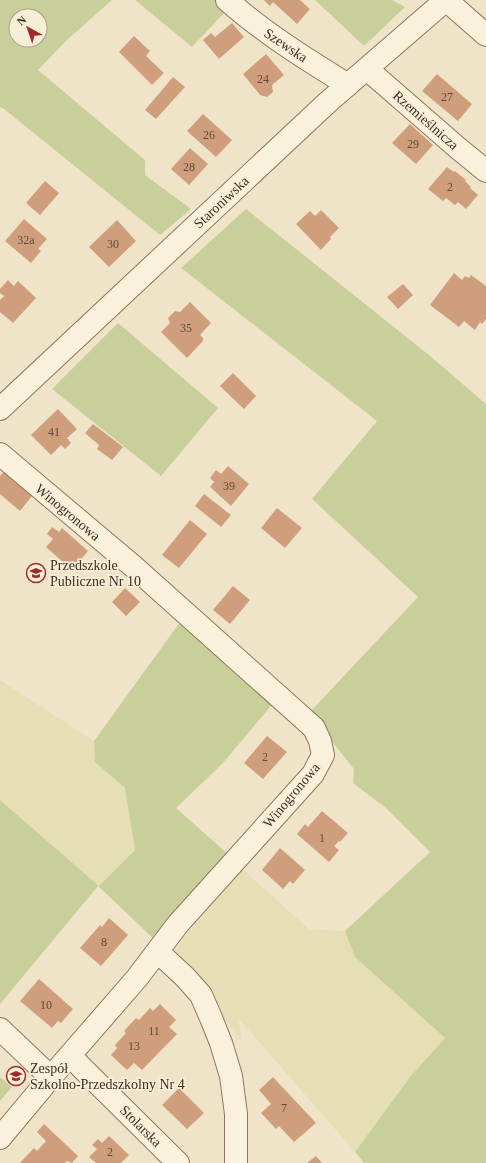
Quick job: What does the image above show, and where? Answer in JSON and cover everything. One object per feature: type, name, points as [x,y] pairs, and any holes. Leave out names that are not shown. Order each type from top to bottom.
[{"type":"street","name":"Szewska","points":[[227,0],[276,40],[348,85]]},
{"type":"street","name":"Staroniwska","points":[[0,409],[348,85],[446,0]]},
{"type":"street","points":[[446,0],[486,35]]},
{"type":"street","name":"Rzemieślnicza","points":[[367,69],[486,171]]},
{"type":"street","name":"Winogronowa","points":[[0,454],[134,568],[314,728],[320,741],[323,756],[313,774],[178,924],[137,978],[51,1076],[0,1138]]},
{"type":"street","points":[[158,952],[185,977],[201,995],[212,1018],[231,1076],[236,1114],[236,1163]]},
{"type":"street","points":[[0,1029],[51,1076]]},
{"type":"street","name":"Stolarska","points":[[70,1056],[178,1163]]},
{"type":"shaded area","points":[[0,680],[94,741],[95,762],[125,788],[135,850],[99,886],[0,800]]},
{"type":"shaded area","points":[[242,869],[309,929],[345,931],[355,957],[445,1038],[410,1077],[355,1152],[239,1019],[241,1041],[221,1013],[181,964],[176,953],[182,940]]},
{"type":"green space","points":[[0,0],[112,0],[67,40],[38,70],[145,160],[145,175],[191,209],[160,235],[0,107]]},
{"type":"green space","points":[[135,0],[219,0],[228,9],[192,47]]},
{"type":"green space","points":[[315,0],[392,0],[405,7],[364,46]]},
{"type":"green space","points":[[246,209],[429,355],[486,404],[486,1163],[364,1163],[355,1152],[410,1077],[445,1038],[355,957],[345,931],[430,852],[386,808],[353,783],[354,769],[309,713],[418,597],[312,499],[377,421],[181,268]]},
{"type":"green space","points":[[118,323],[218,408],[161,476],[52,389]]},
{"type":"green space","points":[[183,618],[276,700],[222,764],[176,808],[229,855],[154,939],[98,886],[0,1004],[0,800],[99,886],[135,850],[125,788],[95,762],[94,741]]},
{"type":"green space","points":[[0,1077],[12,1087],[0,1101]]},
{"type":"building","points":[[264,0],[300,0],[310,9],[297,24],[273,2],[270,6]]},
{"type":"building","points":[[232,23],[244,37],[219,59],[203,40],[211,33],[215,37]]},
{"type":"building","points":[[134,36],[150,51],[146,56],[164,73],[152,85],[119,52]]},
{"type":"building","points":[[266,54],[284,75],[272,85],[273,92],[267,97],[260,95],[243,74]]},
{"type":"building","points":[[437,74],[472,104],[458,121],[422,91]]},
{"type":"building","points":[[173,77],[185,87],[156,119],[145,110]]},
{"type":"building","points":[[203,114],[232,140],[216,157],[187,131]]},
{"type":"building","points":[[410,124],[433,145],[416,164],[392,143]]},
{"type":"building","points":[[190,148],[208,164],[189,185],[171,169]]},
{"type":"building","points":[[447,167],[454,172],[455,171],[466,180],[465,181],[471,187],[470,188],[478,195],[466,209],[458,202],[455,205],[446,198],[443,201],[428,189]]},
{"type":"building","points":[[45,181],[59,193],[40,215],[26,203]]},
{"type":"building","points":[[321,210],[339,228],[330,237],[331,239],[321,250],[296,224],[310,211],[315,216]]},
{"type":"building","points":[[24,219],[47,239],[38,249],[41,251],[31,263],[5,241]]},
{"type":"building","points":[[117,220],[136,241],[109,267],[89,247]]},
{"type":"building","points":[[454,273],[462,280],[465,276],[469,278],[471,275],[486,286],[486,319],[482,324],[480,322],[475,330],[464,321],[459,327],[430,305]]},
{"type":"building","points":[[8,280],[14,286],[18,281],[36,298],[13,323],[0,312],[0,300],[4,296],[0,293],[0,289]]},
{"type":"building","points":[[403,284],[413,295],[398,309],[387,297]]},
{"type":"building","points":[[190,302],[211,323],[200,335],[203,338],[203,341],[187,358],[161,332],[170,323],[168,318],[175,311],[180,312]]},
{"type":"building","points":[[233,373],[256,396],[244,409],[220,386]]},
{"type":"building","points":[[58,409],[77,429],[67,438],[71,443],[65,449],[61,445],[51,455],[31,435]]},
{"type":"building","points":[[93,424],[123,447],[112,460],[97,449],[99,445],[85,433]]},
{"type":"building","points":[[228,466],[249,484],[231,506],[210,487],[214,482],[210,478],[216,470],[221,474]]},
{"type":"building","points":[[4,471],[32,496],[20,511],[0,494],[0,476]]},
{"type":"building","points":[[204,494],[231,515],[221,527],[195,506]]},
{"type":"building","points":[[277,508],[302,528],[285,548],[261,528]]},
{"type":"building","points":[[190,520],[207,534],[179,568],[162,555]]},
{"type":"building","points":[[52,527],[59,532],[62,528],[88,551],[72,570],[46,547],[53,539],[47,534]]},
{"type":"building","points":[[233,586],[250,600],[230,624],[213,610]]},
{"type":"building","points":[[125,588],[140,602],[126,616],[112,602]]},
{"type":"building","points":[[267,736],[287,752],[263,779],[244,763]]},
{"type":"building","points":[[322,811],[348,833],[334,846],[339,850],[329,862],[297,834],[305,824],[308,827]]},
{"type":"building","points":[[280,848],[305,870],[293,884],[290,881],[283,889],[262,870]]},
{"type":"building","points":[[109,918],[128,935],[101,966],[80,948],[100,925],[102,927]]},
{"type":"building","points":[[39,979],[73,1009],[61,1023],[58,1021],[52,1028],[20,1001]]},
{"type":"building","points":[[160,1004],[176,1020],[169,1027],[177,1034],[142,1070],[134,1063],[127,1070],[111,1055],[117,1048],[115,1045],[126,1033],[124,1031],[136,1018],[139,1020],[150,1008],[153,1011]]},
{"type":"building","points":[[273,1077],[316,1123],[294,1142],[279,1126],[276,1129],[261,1113],[271,1104],[259,1090]]},
{"type":"building","points":[[179,1088],[204,1113],[187,1129],[162,1105]]},
{"type":"building","points":[[44,1124],[78,1156],[72,1163],[67,1161],[65,1163],[20,1163],[34,1148],[37,1151],[46,1141],[37,1132]]},
{"type":"building","points":[[109,1136],[129,1155],[121,1163],[96,1163],[89,1157],[97,1149],[92,1145],[98,1139],[102,1143]]},
{"type":"building","points":[[316,1156],[322,1163],[307,1163]]},
{"type":"place","name":"Przedszkole Publiczne Nr 10","points":[[36,573]]},
{"type":"place","name":"Zespół Szkolno-Przedszkolny Nr 4","points":[[16,1076]]}]
